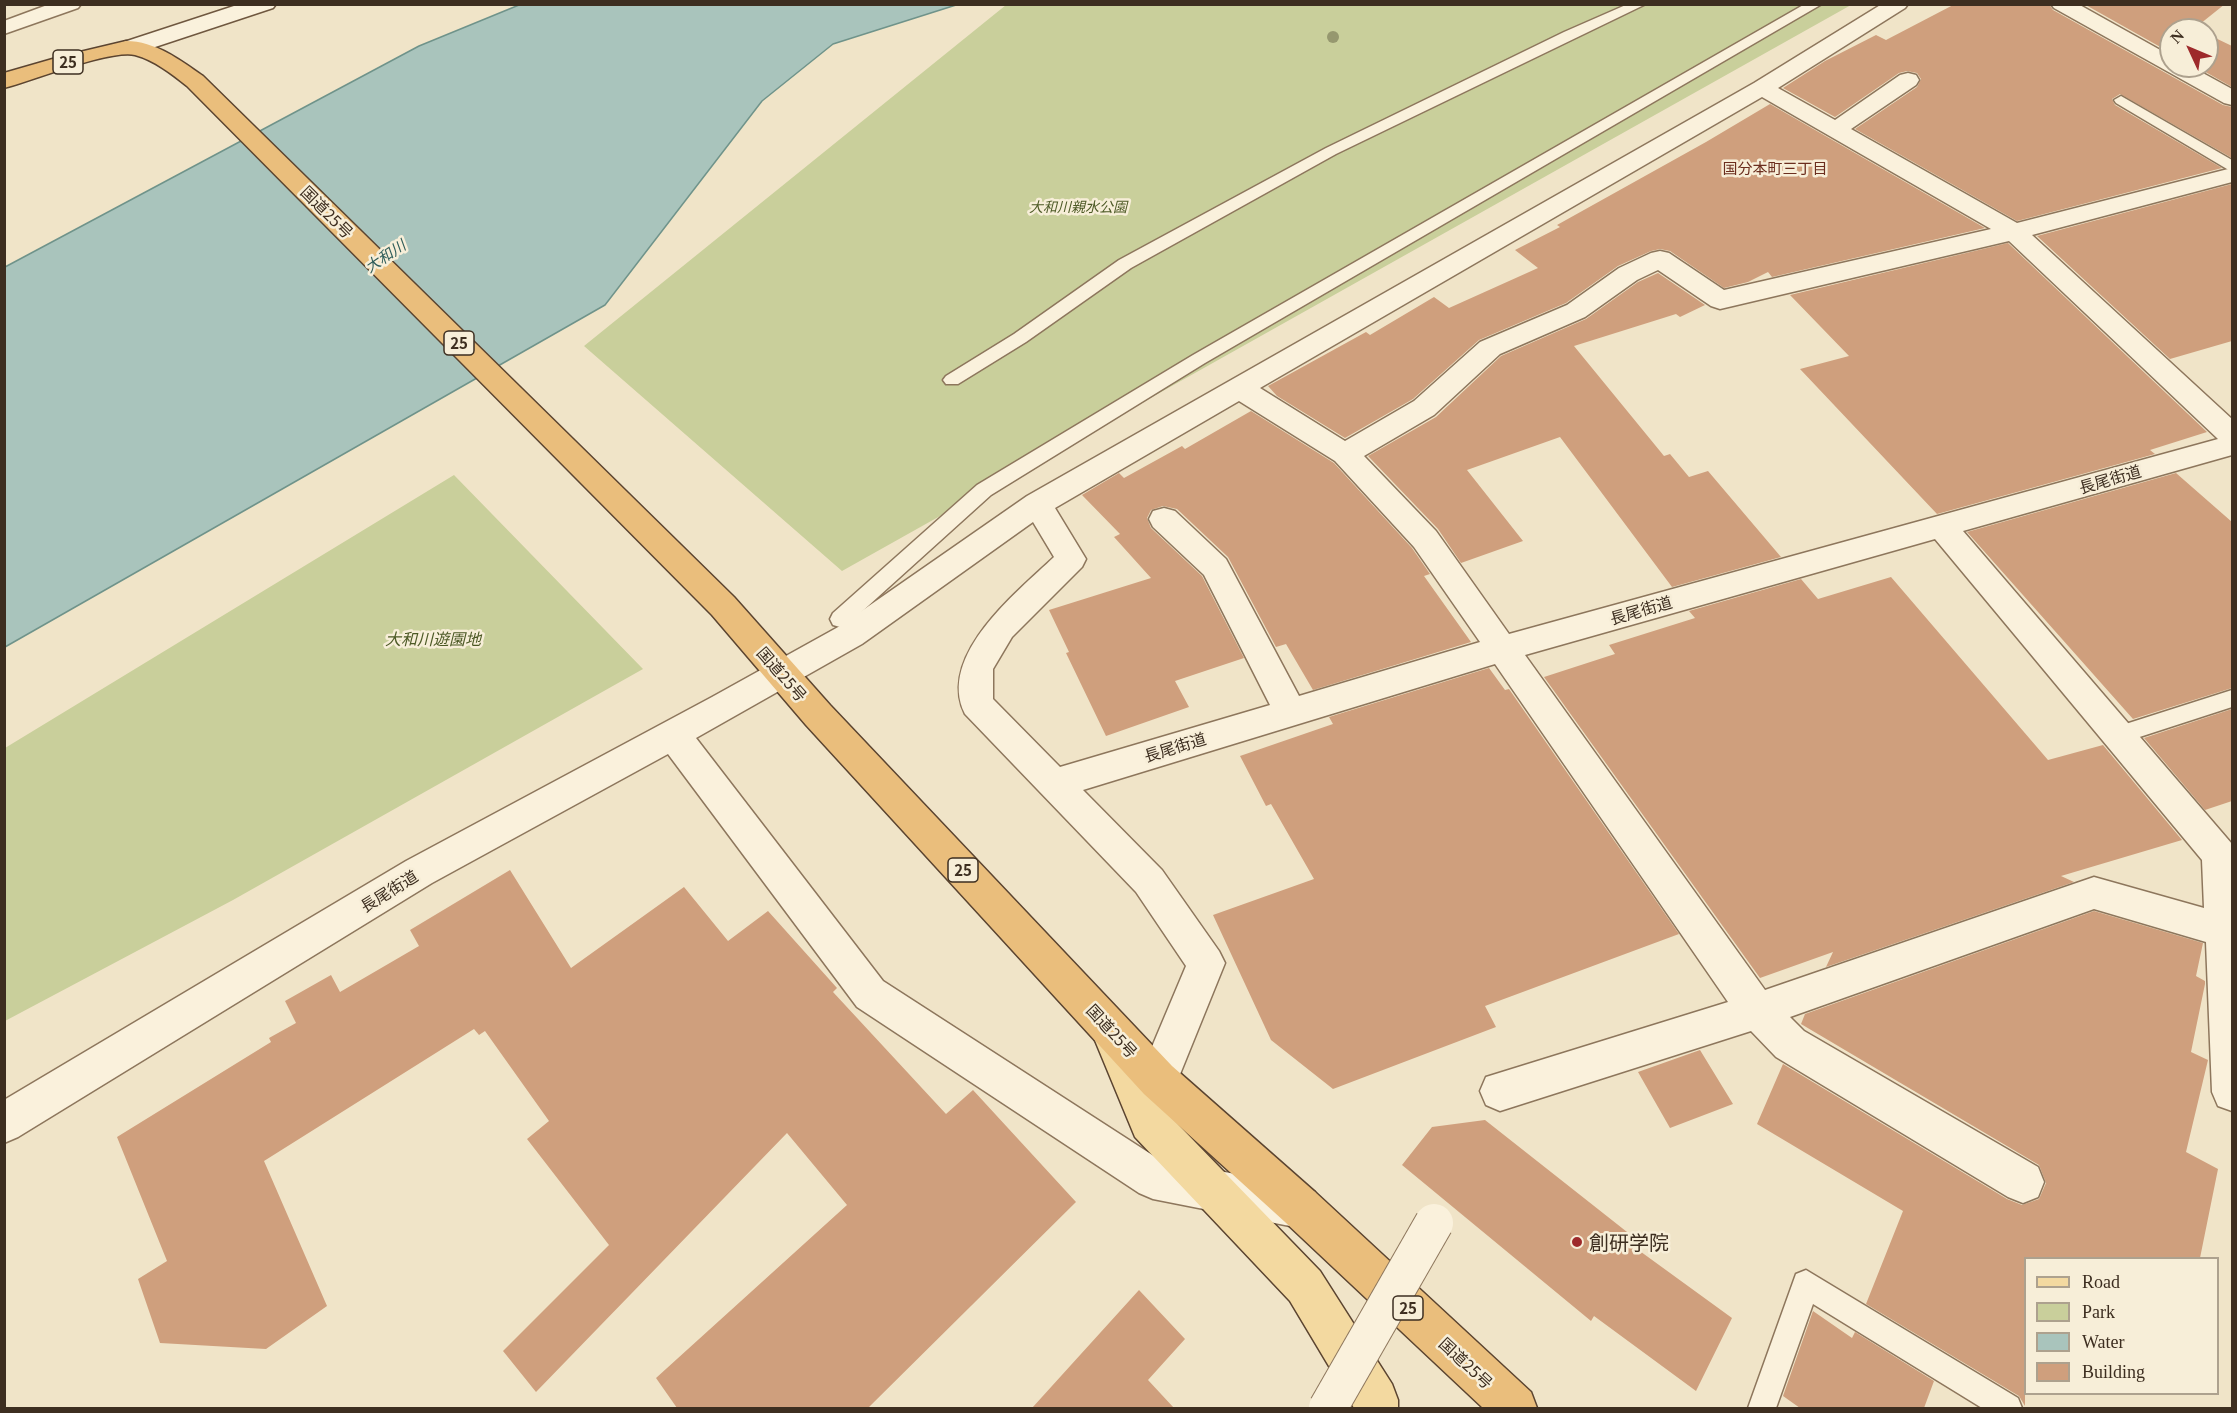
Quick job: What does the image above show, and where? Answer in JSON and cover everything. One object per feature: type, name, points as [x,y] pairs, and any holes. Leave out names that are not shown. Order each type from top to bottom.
[{"type":"highway","name":"25","points":[[4,81],[27,72],[132,47]]},
{"type":"highway","name":"国道25号","points":[[132,47],[171,63],[195,81],[723,606],[781,673],[1158,1080],[1300,1207],[1515,1408]]},
{"type":"main road","points":[[1108,1026],[1149,1123],[1305,1286],[1376,1400],[1376,1408]]},
{"type":"street","points":[[4,28],[71,4]]},
{"type":"street","points":[[132,47],[266,4]]},
{"type":"street","name":"長尾街道","points":[[4,1123],[419,872],[850,635],[1037,504],[1762,88],[1898,4]]},
{"type":"street","points":[[2061,4],[2159,58]]},
{"type":"street","points":[[2196,78],[2232,98]]},
{"type":"street","points":[[1835,130],[1908,80]]},
{"type":"street","points":[[1762,88],[2014,232],[2232,435]]},
{"type":"street","points":[[1345,454],[1424,408],[1490,348],[1576,310],[1629,274],[1660,259],[1719,300],[2014,232],[2232,175]]},
{"type":"street","points":[[1239,388],[1345,454],[1425,539],[1757,1011],[1790,1044],[2023,1182]]},
{"type":"street","name":"長尾街道","points":[[1053,784],[1501,649],[2232,445]]},
{"type":"street","points":[[1037,504],[1071,559],[1001,628],[977,668],[977,704],[1149,881],[1206,963],[1158,1080]]},
{"type":"street","points":[[1164,519],[1215,567],[1291,712]]},
{"type":"street","points":[[1941,526],[2220,855],[2228,931],[2232,1092]]},
{"type":"street","points":[[673,734],[870,994],[1153,1179],[1300,1207]]},
{"type":"street","points":[[1500,1091],[1757,1011],[2094,893],[2228,931]]},
{"type":"street","points":[[1328,1408],[1434,1223]]},
{"type":"lane","points":[[952,380],[1020,338],[1125,264],[1331,151],[1569,35],[1640,4]]},
{"type":"lane","points":[[840,619],[984,490],[1199,359],[1816,4]]},
{"type":"lane","points":[[2121,100],[2232,166]]},
{"type":"lane","points":[[2118,735],[2232,699]]},
{"type":"lane","points":[[1762,1408],[1806,1284],[2008,1408]]},
{"type":"green space","name":"大和川親水公園","points":[[1006,5],[1851,5],[842,571],[584,346]]},
{"type":"green space","name":"大和川遊園地","points":[[454,475],[643,669],[233,900],[5,1021],[5,748]]},
{"type":"water","name":"大和川","points":[[519,5],[956,5],[833,44],[762,101],[605,305],[5,647],[5,267],[419,46]]},
{"type":"building","points":[[1955,4],[2049,4],[2053,10],[2159,69],[2159,78],[2175,78],[2223,105],[2232,107],[2232,158],[2120,94],[2112,99],[2115,105],[2222,168],[2017,221],[1855,129],[1917,87],[1921,79],[1917,73],[1907,71],[1899,73],[1835,117],[1783,88],[1825,61],[1876,35],[1886,40]]},
{"type":"building","points":[[2084,4],[2225,4],[2208,18],[2159,18],[2159,46]]},
{"type":"building","points":[[2219,40],[2232,46],[2232,87],[2216,78],[2219,78]]},
{"type":"building","points":[[1770,104],[1985,228],[1772,277],[1768,272],[1748,282],[1724,288],[1670,251],[1660,249],[1651,251],[1618,266],[1566,303],[1479,340],[1413,399],[1345,438],[1277,396],[1268,386],[1366,332],[1370,335],[1434,297],[1449,308],[1538,268],[1515,250],[1560,227],[1557,225]]},
{"type":"building","points":[[2232,184],[2232,341],[2170,359],[2037,236]]},
{"type":"building","points":[[2008,243],[2207,432],[2150,450],[2155,454],[1937,514],[1800,369],[1849,356],[1790,295]]},
{"type":"building","points":[[1658,273],[1705,305],[1680,317],[1676,314],[1574,346],[1664,456],[1670,454],[1689,477],[1708,471],[1781,557],[1672,587],[1560,437],[1467,470],[1523,541],[1461,563],[1438,529],[1368,456],[1436,417],[1501,356],[1586,319],[1638,282]]},
{"type":"building","points":[[1251,411],[1334,463],[1412,548],[1430,574],[1424,576],[1471,642],[1313,690],[1286,644],[1276,647],[1228,557],[1177,509],[1163,506],[1151,510],[1147,518],[1151,528],[1202,576],[1244,658],[1175,681],[1189,707],[1106,736],[1066,653],[1069,652],[1049,610],[1151,578],[1114,537],[1120,534],[1082,495],[1119,473],[1124,478],[1182,446],[1185,449]]},
{"type":"building","points":[[2176,473],[2232,522],[2232,688],[2133,719],[1967,532]]},
{"type":"building","points":[[1891,577],[2048,760],[2103,745],[2182,840],[2061,876],[2074,882],[1826,967],[1833,952],[1760,978],[1544,677],[1615,654],[1609,645],[1695,618],[1689,611],[1801,579],[1818,599]]},
{"type":"building","points":[[1489,668],[1505,690],[1509,689],[1679,934],[1485,1006],[1496,1027],[1333,1089],[1271,1040],[1213,915],[1314,879],[1271,804],[1266,806],[1240,756],[1333,724],[1329,717]]},
{"type":"building","points":[[2232,709],[2232,801],[2205,810],[2144,738]]},
{"type":"building","points":[[510,870],[571,968],[684,887],[728,941],[768,911],[837,988],[833,992],[946,1114],[973,1090],[1076,1202],[868,1408],[677,1408],[656,1378],[847,1205],[787,1133],[536,1392],[503,1351],[609,1245],[527,1139],[549,1121],[485,1031],[479,1035],[474,1029],[264,1161],[327,1306],[266,1349],[160,1343],[138,1279],[167,1261],[117,1137],[271,1042],[269,1038],[296,1023],[285,1001],[331,975],[340,992],[419,946],[410,930]]},
{"type":"building","points":[[2094,911],[2203,943],[2196,976],[2205,981],[2205,984],[2191,1052],[2208,1060],[2186,1152],[2218,1169],[2200,1257],[2024,1257],[2025,1406],[2019,1396],[1866,1304],[1903,1211],[1757,1124],[1783,1064],[2007,1199],[2022,1205],[2039,1199],[2046,1183],[2039,1165],[1801,1024],[1805,1014]]},
{"type":"building","points":[[1700,1050],[1733,1104],[1670,1128],[1638,1072]]},
{"type":"building","points":[[1485,1120],[1641,1243],[1637,1249],[1732,1318],[1696,1391],[1594,1316],[1591,1321],[1402,1165],[1432,1127]]},
{"type":"building","points":[[1139,1290],[1185,1339],[1148,1380],[1174,1408],[1032,1408]]},
{"type":"building","points":[[1813,1311],[1852,1338],[1855,1332],[1934,1381],[1924,1408],[1800,1408],[1783,1396]]},
{"type":"place","name":"創研学院","points":[[1577,1242]]},
{"type":"district","name":"国分本町三丁目","points":[[1775,168]]}]
